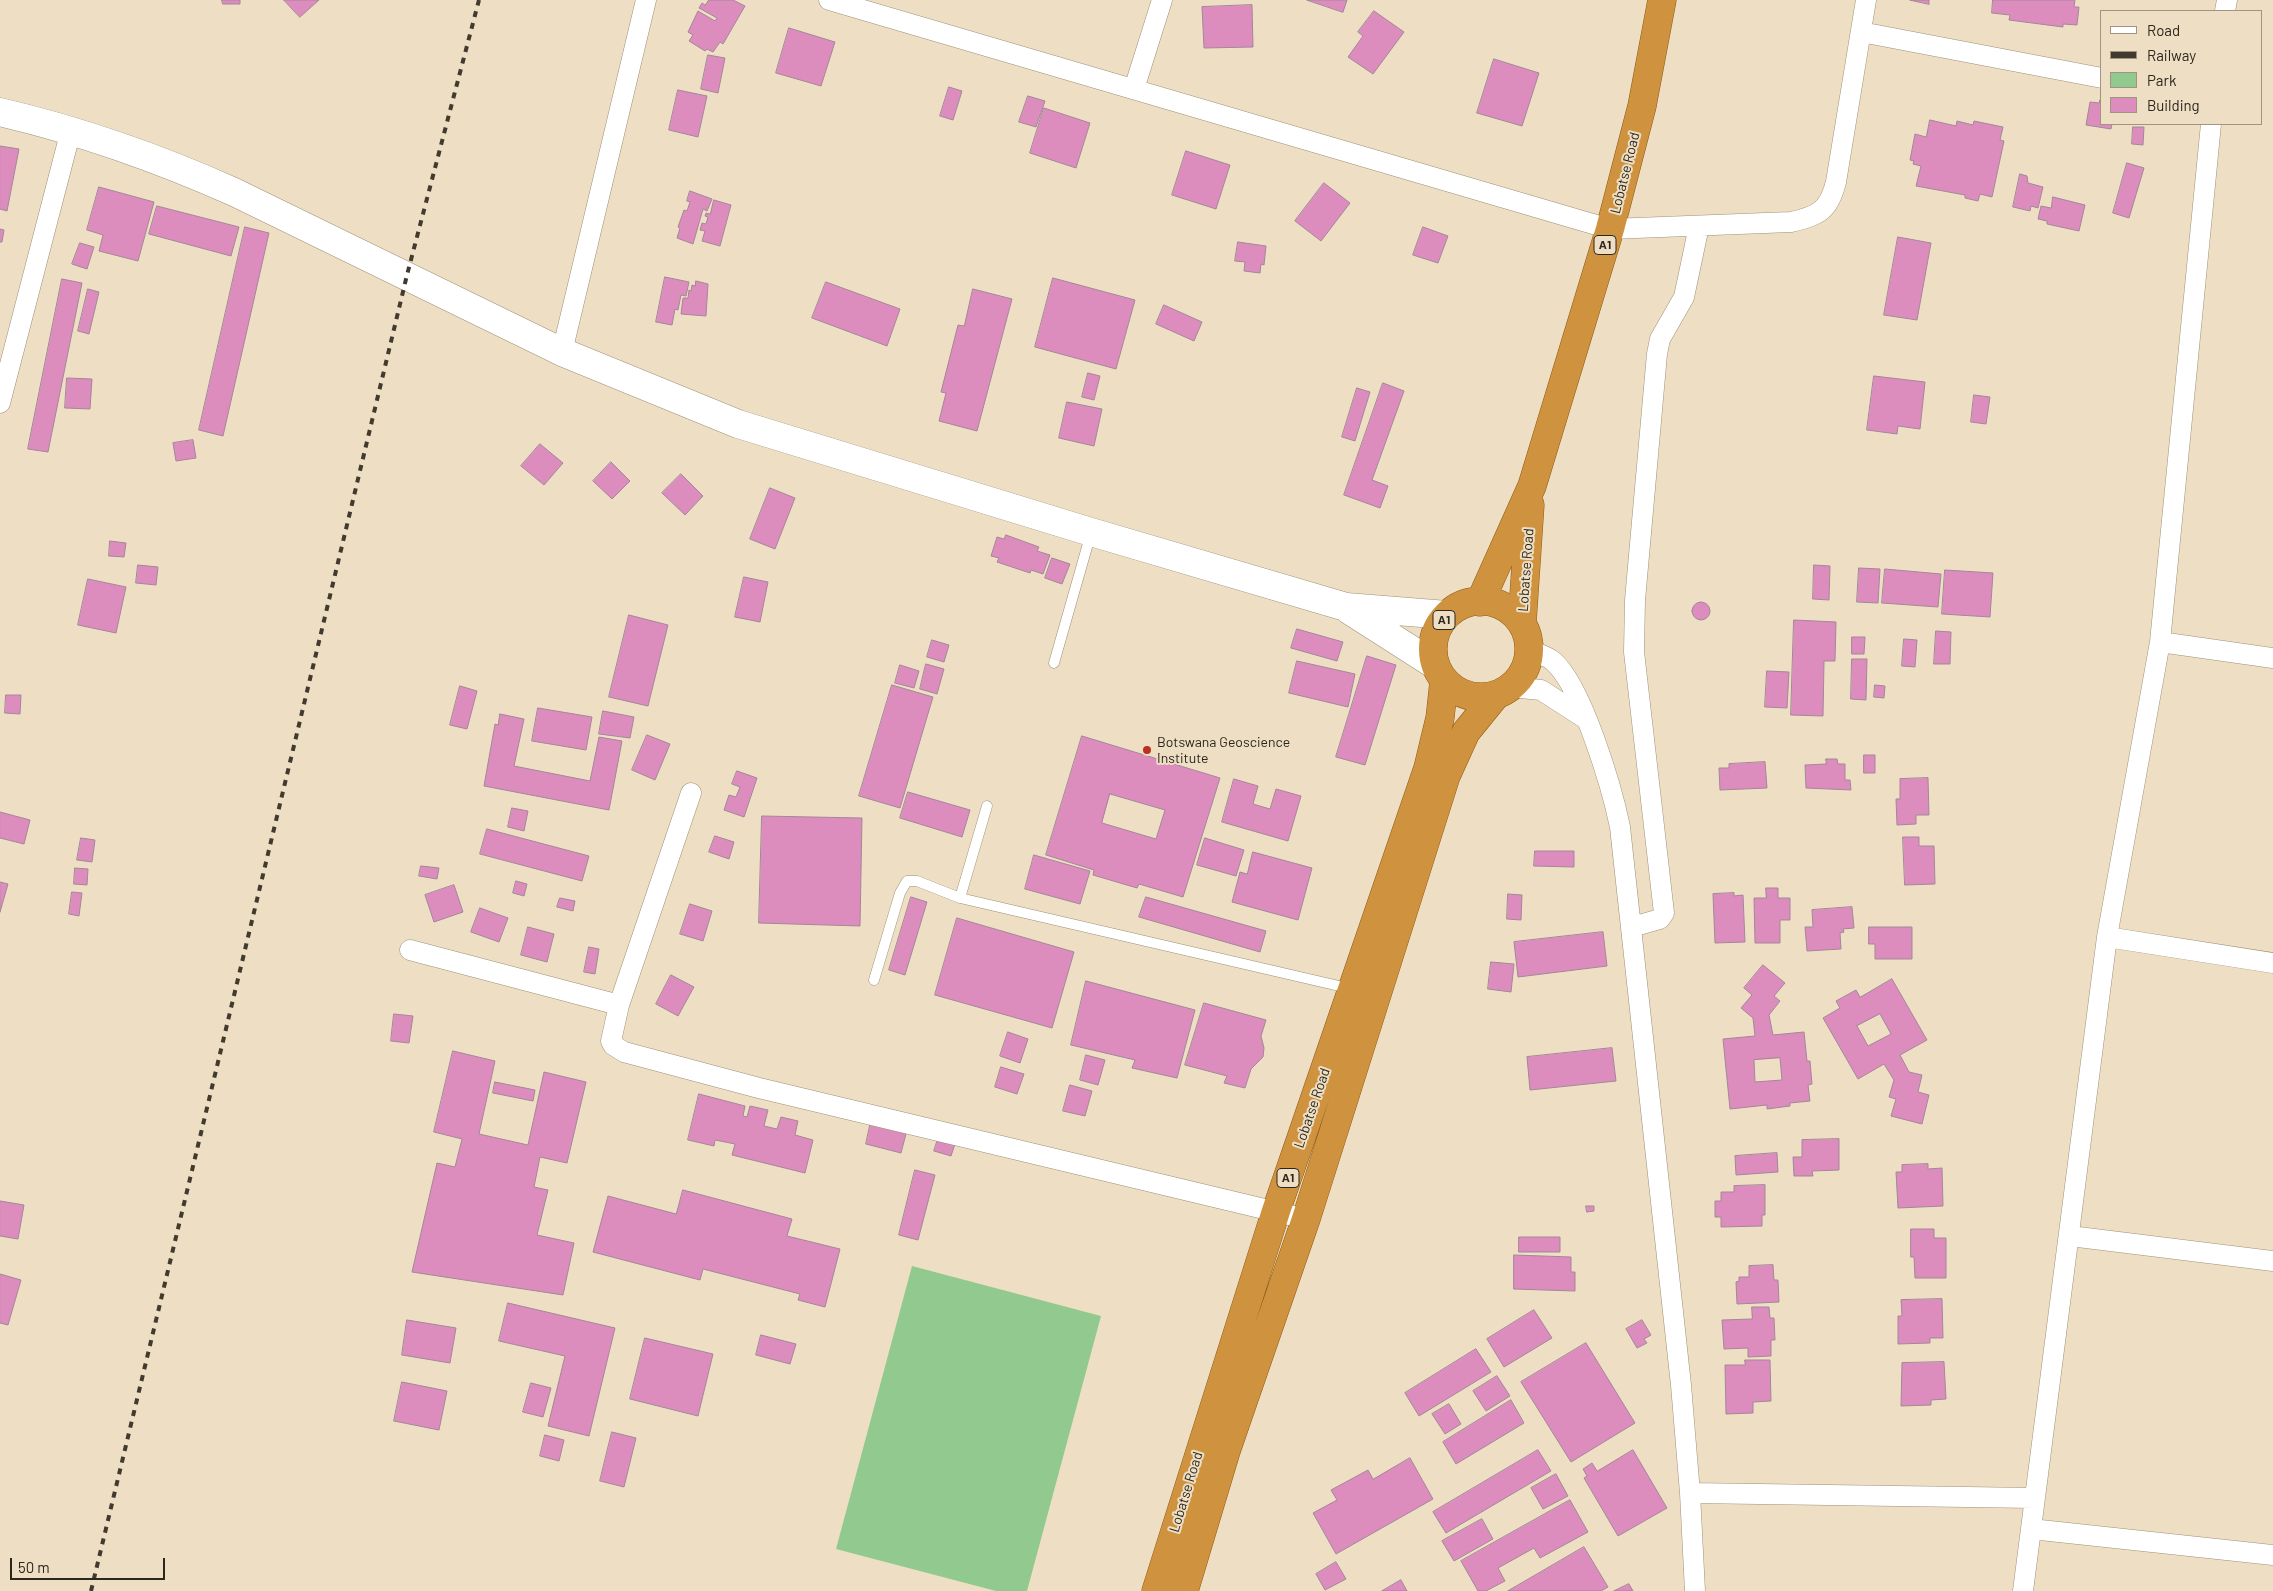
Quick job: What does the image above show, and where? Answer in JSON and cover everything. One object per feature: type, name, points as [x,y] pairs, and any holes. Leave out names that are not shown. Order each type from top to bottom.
[{"type":"highway","name":"Lobatse Road","points":[[1156,1591],[1276,1211],[1365,993],[1446,776],[1466,732],[1524,670],[1529,650],[1527,636],[1522,624],[1511,612],[1496,604],[1480,602],[1532,486],[1610,229],[1642,106],[1662,0]]},
{"type":"highway","name":"Lobatse Road","points":[[1522,624],[1532,486]]},
{"type":"highway","name":"A1","points":[[1447,615],[1463,605],[1480,602]]},
{"type":"highway","name":"Lobatse Road","points":[[1184,1591],[1226,1451],[1306,1219],[1365,993],[1428,768],[1440,718],[1440,673],[1433,647],[1437,630],[1447,615]]},
{"type":"highway","points":[[1440,673],[1459,692],[1468,695],[1477,697],[1503,691]]},
{"type":"main road","points":[[0,112],[71,130],[140,153],[234,192],[562,352],[738,424],[1091,532],[1346,607],[1447,615]]},
{"type":"main road","points":[[1346,607],[1440,673]]},
{"type":"street","points":[[562,352],[646,0]]},
{"type":"street","points":[[829,0],[1610,229],[1791,222],[1808,218],[1827,206],[1832,198],[1836,182],[1866,0]]},
{"type":"street","points":[[1134,89],[1162,0]]},
{"type":"street","points":[[1861,32],[2100,78]]},
{"type":"street","points":[[2023,1591],[2108,937],[2160,642],[2211,125]]},
{"type":"street","points":[[0,403],[71,130]]},
{"type":"street","points":[[1632,927],[1660,919],[1664,913],[1634,652],[1634,617],[1657,354],[1660,339],[1684,297],[1689,282],[1699,226]]},
{"type":"street","points":[[2160,642],[2273,658]]},
{"type":"street","points":[[1529,650],[1553,660],[1571,685],[1604,766],[1614,797],[1620,827],[1681,1385],[1690,1493],[1695,1591]]},
{"type":"street","points":[[1503,691],[1541,690],[1586,719]]},
{"type":"street","points":[[691,793],[619,1005],[611,1041],[613,1046],[624,1052],[759,1088],[1306,1219]]},
{"type":"street","points":[[2108,937],[2273,963]]},
{"type":"street","points":[[410,950],[619,1005]]},
{"type":"street","points":[[2070,1236],[2273,1260]]},
{"type":"street","points":[[1690,1493],[2035,1498]]},
{"type":"street","points":[[2032,1529],[2273,1556]]},
{"type":"lane","points":[[1054,663],[1091,532]]},
{"type":"lane","points":[[960,898],[987,806]]},
{"type":"lane","points":[[874,980],[904,884],[912,880],[960,898],[1365,993]]},
{"type":"green space","points":[[912,1266],[1101,1316],[1027,1591],[996,1591],[836,1549]]},
{"type":"building","points":[[222,0],[240,0],[240,4],[223,4]]},
{"type":"building","points":[[284,0],[319,0],[300,17]]},
{"type":"building","points":[[709,0],[733,0],[745,6],[723,44],[720,42],[713,52],[707,49],[705,51],[689,41],[693,35],[688,32],[698,11],[715,21],[717,18],[699,8],[702,3],[705,5]]},
{"type":"building","points":[[1307,0],[1347,0],[1343,12]]},
{"type":"building","points":[[1910,0],[1929,0],[1929,4]]},
{"type":"building","points":[[1993,0],[2075,0],[2074,7],[2079,7],[2077,25],[2063,24],[2063,27],[2009,20],[2010,15],[1992,13]]},
{"type":"building","points":[[1252,5],[1253,47],[1204,48],[1202,7]]},
{"type":"building","points":[[1374,11],[1404,32],[1373,74],[1348,57],[1363,36],[1358,32]]},
{"type":"building","points":[[789,28],[835,42],[821,86],[776,73]]},
{"type":"building","points":[[708,55],[725,58],[718,93],[701,89]]},
{"type":"building","points":[[1494,59],[1539,73],[1522,126],[1477,113]]},
{"type":"building","points":[[949,87],[962,91],[953,120],[940,116]]},
{"type":"building","points":[[678,90],[707,96],[698,137],[669,130]]},
{"type":"building","points":[[1028,96],[1045,101],[1036,127],[1019,122]]},
{"type":"building","points":[[2100,100],[2100,125],[2112,125],[2111,129],[2086,125],[2090,102],[2099,103]]},
{"type":"building","points":[[1044,108],[1090,123],[1076,168],[1030,153]]},
{"type":"building","points":[[1930,120],[1956,126],[1957,121],[1973,125],[1974,121],[2003,127],[2000,140],[2004,141],[1992,197],[1980,194],[1978,201],[1965,198],[1965,195],[1916,186],[1921,166],[1913,164],[1914,161],[1910,160],[1915,134],[1926,137]]},
{"type":"building","points":[[2133,127],[2144,127],[2143,145],[2132,144]]},
{"type":"building","points":[[0,146],[19,149],[7,211],[0,209]]},
{"type":"building","points":[[1186,151],[1230,165],[1216,209],[1172,195]]},
{"type":"building","points":[[2127,163],[2144,168],[2129,218],[2113,213]]},
{"type":"building","points":[[2020,174],[2027,176],[2028,183],[2043,187],[2038,208],[2031,206],[2030,211],[2013,207]]},
{"type":"building","points":[[1324,183],[1350,203],[1321,241],[1295,221]]},
{"type":"building","points":[[99,187],[154,202],[138,261],[99,251],[103,235],[87,230]]},
{"type":"building","points":[[690,191],[712,199],[707,211],[703,209],[693,244],[677,238],[680,228],[678,227],[684,210],[687,211],[690,202],[687,201]]},
{"type":"building","points":[[2053,197],[2085,205],[2079,231],[2047,224],[2047,221],[2038,219],[2041,206],[2051,208]]},
{"type":"building","points":[[714,200],[731,205],[720,246],[702,241],[705,231],[700,230],[702,223],[706,224],[708,217],[705,216],[706,213],[710,214]]},
{"type":"building","points":[[157,206],[239,227],[231,256],[149,234]]},
{"type":"building","points":[[245,227],[269,233],[223,436],[199,430]]},
{"type":"building","points":[[1423,227],[1448,236],[1438,263],[1413,255]]},
{"type":"building","points":[[0,229],[4,230],[2,242],[0,242]]},
{"type":"building","points":[[1898,237],[1931,243],[1917,320],[1884,315]]},
{"type":"building","points":[[1238,242],[1266,246],[1264,265],[1261,264],[1260,273],[1244,271],[1245,262],[1235,261]]},
{"type":"building","points":[[80,243],[94,247],[87,269],[72,264]]},
{"type":"building","points":[[665,277],[689,282],[686,296],[681,295],[678,310],[675,309],[672,325],[656,322]]},
{"type":"building","points":[[1053,278],[1135,300],[1116,369],[1035,347]]},
{"type":"building","points":[[62,279],[82,283],[48,452],[28,449]]},
{"type":"building","points":[[696,281],[708,284],[706,316],[681,314],[683,298],[688,298],[689,290],[691,291],[692,285],[695,286]]},
{"type":"building","points":[[826,282],[900,309],[887,346],[812,318]]},
{"type":"building","points":[[88,289],[99,292],[89,334],[78,331]]},
{"type":"building","points":[[973,289],[1012,299],[977,431],[939,421],[946,393],[941,392],[958,325],[964,326]]},
{"type":"building","points":[[1164,305],[1202,322],[1194,341],[1156,324]]},
{"type":"building","points":[[1088,373],[1100,376],[1094,400],[1082,397]]},
{"type":"building","points":[[1874,376],[1925,382],[1920,429],[1898,426],[1897,434],[1867,430]]},
{"type":"building","points":[[67,378],[92,379],[90,409],[65,408]]},
{"type":"building","points":[[1383,383],[1404,391],[1372,480],[1388,486],[1380,508],[1344,495]]},
{"type":"building","points":[[1357,388],[1370,392],[1355,441],[1342,437]]},
{"type":"building","points":[[1974,395],[1990,397],[1986,424],[1971,422]]},
{"type":"building","points":[[1067,402],[1102,409],[1094,446],[1059,438]]},
{"type":"building","points":[[193,440],[196,458],[176,461],[173,443]]},
{"type":"building","points":[[540,444],[563,463],[544,485],[521,466]]},
{"type":"building","points":[[611,462],[630,481],[612,499],[593,481]]},
{"type":"building","points":[[681,474],[703,496],[685,515],[662,493]]},
{"type":"building","points":[[770,488],[795,498],[775,549],[750,539]]},
{"type":"building","points":[[1006,535],[1039,547],[1037,551],[1050,555],[1043,574],[1031,570],[1030,573],[997,562],[999,558],[991,556],[997,537],[1004,539]]},
{"type":"building","points":[[110,541],[126,543],[124,557],[109,556]]},
{"type":"building","points":[[1052,558],[1070,564],[1062,584],[1045,578]]},
{"type":"building","points":[[138,565],[158,567],[156,585],[136,583]]},
{"type":"building","points":[[1814,565],[1830,566],[1829,600],[1813,599]]},
{"type":"building","points":[[1859,568],[1880,569],[1878,603],[1857,602]]},
{"type":"building","points":[[1885,569],[1941,574],[1938,607],[1882,603]]},
{"type":"building","points":[[1945,570],[1993,573],[1990,617],[1942,614]]},
{"type":"building","points":[[744,577],[768,582],[760,622],[735,617]]},
{"type":"building","points":[[88,579],[126,587],[116,633],[78,625]]},
{"type":"building","points":[[1701,602],[1707,605],[1710,611],[1707,617],[1701,620],[1695,617],[1692,611],[1695,605]]},
{"type":"building","points":[[629,615],[668,625],[648,706],[609,697]]},
{"type":"building","points":[[1794,620],[1836,622],[1835,661],[1824,661],[1823,716],[1791,715]]},
{"type":"building","points":[[1297,629],[1343,642],[1337,661],[1291,648]]},
{"type":"building","points":[[1936,631],[1951,632],[1950,664],[1934,664]]},
{"type":"building","points":[[1852,637],[1865,637],[1864,654],[1852,654]]},
{"type":"building","points":[[1904,639],[1917,640],[1915,667],[1902,666]]},
{"type":"building","points":[[932,640],[949,645],[944,662],[927,657]]},
{"type":"building","points":[[1367,656],[1396,665],[1365,765],[1336,757]]},
{"type":"building","points":[[1852,659],[1867,659],[1866,700],[1851,699]]},
{"type":"building","points":[[1297,661],[1355,674],[1348,707],[1289,693]]},
{"type":"building","points":[[926,664],[944,669],[937,694],[920,689]]},
{"type":"building","points":[[900,665],[919,671],[914,688],[895,683]]},
{"type":"building","points":[[1767,671],[1789,672],[1787,708],[1765,707]]},
{"type":"building","points":[[892,685],[933,697],[900,808],[859,796]]},
{"type":"building","points":[[1875,685],[1885,686],[1884,698],[1874,697]]},
{"type":"building","points":[[460,686],[477,691],[467,729],[450,725]]},
{"type":"building","points":[[6,695],[21,695],[20,714],[5,713]]},
{"type":"building","points":[[538,708],[592,717],[586,750],[532,741]]},
{"type":"building","points":[[603,711],[634,717],[630,738],[599,734]]},
{"type":"building","points":[[500,714],[524,719],[514,766],[590,781],[599,737],[622,741],[609,810],[484,786],[495,724],[498,725]]},
{"type":"building","points":[[647,735],[670,744],[655,780],[632,770]]},
{"type":"building","points":[[1082,736],[1220,778],[1183,897],[1139,884],[1137,888],[1093,875],[1094,870],[1046,855]],"holes":[[[1110,794],[1165,810],[1156,839],[1102,823]]]},
{"type":"building","points":[[1864,755],[1875,755],[1875,773],[1864,773]]},
{"type":"building","points":[[1826,759],[1837,759],[1838,764],[1845,764],[1845,780],[1850,780],[1851,790],[1806,788],[1805,765],[1826,764]]},
{"type":"building","points":[[1765,762],[1767,788],[1720,790],[1719,768],[1729,768],[1729,764]]},
{"type":"building","points":[[737,771],[757,778],[744,817],[724,810],[729,795],[736,797],[740,787],[732,784]]},
{"type":"building","points":[[1928,778],[1929,815],[1916,815],[1916,824],[1897,825],[1896,799],[1900,799],[1900,779]]},
{"type":"building","points":[[1234,779],[1258,786],[1253,804],[1270,809],[1276,789],[1301,796],[1288,841],[1222,822]]},
{"type":"building","points":[[908,792],[970,810],[962,837],[900,818]]},
{"type":"building","points":[[512,808],[528,811],[524,831],[508,827]]},
{"type":"building","points":[[0,812],[30,820],[24,844],[0,838]]},
{"type":"building","points":[[762,816],[862,818],[860,926],[759,923]]},
{"type":"building","points":[[487,829],[589,856],[582,881],[480,854]]},
{"type":"building","points":[[715,836],[734,842],[729,859],[709,852]]},
{"type":"building","points":[[1903,837],[1919,837],[1919,846],[1934,846],[1935,884],[1905,885]]},
{"type":"building","points":[[81,838],[95,840],[92,862],[77,860]]},
{"type":"building","points":[[1205,838],[1244,850],[1236,876],[1197,865]]},
{"type":"building","points":[[1535,851],[1574,851],[1574,867],[1534,866]]},
{"type":"building","points":[[1253,852],[1312,868],[1298,920],[1232,902],[1240,872],[1247,874]]},
{"type":"building","points":[[1034,855],[1090,871],[1080,904],[1025,889]]},
{"type":"building","points":[[421,866],[439,868],[437,879],[419,876]]},
{"type":"building","points":[[75,868],[88,869],[87,885],[74,884]]},
{"type":"building","points":[[516,881],[527,884],[524,896],[513,893]]},
{"type":"building","points":[[0,882],[8,884],[0,912]]},
{"type":"building","points":[[454,885],[463,912],[434,922],[425,895]]},
{"type":"building","points":[[1766,888],[1778,888],[1778,898],[1790,898],[1790,920],[1780,920],[1780,943],[1755,943],[1754,898],[1766,898]]},
{"type":"building","points":[[72,892],[82,893],[79,916],[69,914]]},
{"type":"building","points":[[1734,893],[1734,896],[1743,895],[1745,942],[1715,943],[1713,894]]},
{"type":"building","points":[[1508,894],[1522,895],[1521,920],[1507,919]]},
{"type":"building","points":[[911,897],[927,902],[905,975],[889,970]]},
{"type":"building","points":[[1146,897],[1266,931],[1260,952],[1139,917]]},
{"type":"building","points":[[560,898],[575,901],[573,911],[557,907]]},
{"type":"building","points":[[690,904],[712,911],[703,941],[680,934]]},
{"type":"building","points":[[1852,907],[1854,928],[1843,929],[1844,932],[1840,933],[1841,949],[1807,951],[1805,927],[1813,927],[1812,910]]},
{"type":"building","points":[[480,908],[508,918],[499,942],[471,932]]},
{"type":"building","points":[[957,918],[1074,952],[1052,1028],[935,995]]},
{"type":"building","points":[[528,927],[554,934],[547,962],[521,955]]},
{"type":"building","points":[[1869,927],[1912,927],[1912,959],[1875,959],[1875,944],[1869,944]]},
{"type":"building","points":[[1603,932],[1607,966],[1518,977],[1514,942]]},
{"type":"building","points":[[589,947],[599,949],[595,974],[584,972]]},
{"type":"building","points":[[1491,962],[1514,964],[1511,992],[1488,989]]},
{"type":"building","points":[[1763,965],[1785,983],[1774,996],[1780,1001],[1769,1015],[1773,1035],[1804,1032],[1807,1061],[1810,1061],[1812,1084],[1808,1085],[1810,1101],[1790,1103],[1790,1106],[1767,1109],[1767,1105],[1730,1109],[1723,1039],[1755,1036],[1753,1018],[1741,1008],[1752,995],[1744,988]],"holes":[[[1780,1058],[1782,1080],[1755,1082],[1754,1060]]]},
{"type":"building","points":[[671,975],[694,987],[678,1016],[656,1004]]},
{"type":"building","points":[[1892,979],[1927,1040],[1900,1055],[1909,1072],[1922,1075],[1918,1092],[1929,1095],[1922,1124],[1891,1116],[1896,1099],[1889,1097],[1894,1080],[1884,1064],[1858,1079],[1823,1018],[1840,1008],[1836,1001],[1856,990],[1860,997]],"holes":[[[1880,1014],[1891,1034],[1868,1046],[1857,1026]]]},
{"type":"building","points":[[1086,981],[1195,1010],[1177,1078],[1132,1068],[1135,1060],[1071,1045]]},
{"type":"building","points":[[1204,1003],[1266,1020],[1261,1036],[1264,1048],[1263,1057],[1251,1069],[1245,1088],[1224,1083],[1227,1076],[1185,1065]]},
{"type":"building","points":[[394,1014],[413,1016],[409,1043],[391,1041]]},
{"type":"building","points":[[1008,1032],[1028,1039],[1020,1063],[1000,1056]]},
{"type":"building","points":[[1612,1048],[1616,1081],[1530,1090],[1527,1057]]},
{"type":"building","points":[[453,1051],[495,1061],[479,1134],[528,1145],[544,1072],[586,1082],[567,1163],[540,1157],[534,1187],[548,1190],[537,1235],[574,1243],[563,1295],[412,1272],[437,1163],[455,1167],[462,1139],[434,1132]]},
{"type":"building","points":[[1086,1055],[1105,1060],[1098,1085],[1080,1080]]},
{"type":"building","points":[[1001,1067],[1024,1074],[1017,1094],[995,1087]]},
{"type":"building","points":[[495,1082],[535,1090],[533,1101],[493,1093]]},
{"type":"building","points":[[1070,1085],[1092,1091],[1085,1116],[1063,1111]]},
{"type":"building","points":[[699,1094],[745,1106],[743,1116],[747,1117],[750,1106],[768,1110],[764,1126],[777,1129],[781,1117],[798,1121],[795,1135],[813,1140],[805,1173],[732,1155],[735,1144],[715,1140],[714,1146],[688,1140]]},
{"type":"building","points":[[871,1121],[907,1130],[901,1153],[866,1144]]},
{"type":"building","points":[[939,1136],[956,1141],[951,1156],[934,1151]]},
{"type":"building","points":[[1839,1139],[1839,1170],[1812,1171],[1813,1176],[1794,1176],[1793,1157],[1802,1157],[1802,1140]]},
{"type":"building","points":[[1777,1153],[1778,1172],[1736,1175],[1735,1156]]},
{"type":"building","points":[[1928,1164],[1928,1169],[1942,1168],[1943,1206],[1898,1208],[1896,1172],[1902,1172],[1902,1165]]},
{"type":"building","points":[[915,1170],[935,1175],[918,1240],[899,1235]]},
{"type":"building","points":[[1765,1185],[1765,1215],[1762,1215],[1762,1226],[1721,1227],[1721,1217],[1715,1217],[1715,1201],[1721,1201],[1721,1192],[1734,1192],[1734,1186]]},
{"type":"building","points":[[683,1190],[792,1219],[787,1236],[840,1249],[825,1307],[798,1300],[800,1294],[703,1269],[700,1280],[593,1252],[608,1196],[676,1214]]},
{"type":"building","points":[[0,1201],[24,1205],[18,1239],[0,1236]]},
{"type":"building","points":[[1586,1206],[1594,1206],[1594,1211],[1587,1212]]},
{"type":"building","points":[[1911,1229],[1934,1229],[1934,1238],[1946,1238],[1946,1278],[1915,1278],[1914,1257],[1911,1257]]},
{"type":"building","points":[[1519,1237],[1560,1237],[1560,1252],[1519,1252]]},
{"type":"building","points":[[1514,1255],[1571,1257],[1571,1272],[1575,1272],[1575,1291],[1514,1289]]},
{"type":"building","points":[[1773,1265],[1774,1280],[1778,1280],[1779,1302],[1737,1304],[1736,1282],[1739,1281],[1739,1277],[1749,1277],[1749,1266]]},
{"type":"building","points":[[0,1274],[21,1280],[8,1325],[0,1323]]},
{"type":"building","points":[[1942,1299],[1943,1338],[1930,1338],[1930,1343],[1898,1344],[1898,1316],[1902,1316],[1901,1300]]},
{"type":"building","points":[[508,1303],[615,1328],[589,1436],[548,1426],[565,1356],[499,1341]]},
{"type":"building","points":[[1752,1307],[1769,1307],[1770,1318],[1774,1318],[1775,1340],[1771,1340],[1771,1356],[1748,1357],[1748,1348],[1724,1349],[1722,1320],[1752,1319]]},
{"type":"building","points":[[1534,1310],[1552,1338],[1504,1367],[1487,1339]]},
{"type":"building","points":[[407,1320],[456,1328],[450,1363],[402,1355]]},
{"type":"building","points":[[1642,1320],[1651,1335],[1644,1339],[1647,1343],[1637,1348],[1626,1329]]},
{"type":"building","points":[[761,1335],[796,1344],[790,1364],[756,1355]]},
{"type":"building","points":[[645,1338],[713,1354],[698,1416],[630,1399]]},
{"type":"building","points":[[1586,1343],[1635,1423],[1571,1462],[1521,1382]]},
{"type":"building","points":[[1476,1349],[1491,1372],[1419,1416],[1405,1393]]},
{"type":"building","points":[[1745,1360],[1770,1360],[1771,1401],[1753,1402],[1753,1413],[1726,1414],[1725,1365],[1745,1365]]},
{"type":"building","points":[[1944,1362],[1946,1399],[1931,1400],[1931,1405],[1901,1406],[1902,1363]]},
{"type":"building","points":[[1497,1376],[1510,1396],[1486,1411],[1473,1391]]},
{"type":"building","points":[[402,1382],[447,1391],[439,1430],[394,1421]]},
{"type":"building","points":[[531,1383],[551,1388],[543,1417],[523,1412]]},
{"type":"building","points":[[1511,1400],[1524,1423],[1456,1464],[1443,1442]]},
{"type":"building","points":[[1449,1404],[1461,1424],[1445,1434],[1432,1414]]},
{"type":"building","points":[[612,1432],[636,1438],[624,1487],[600,1481]]},
{"type":"building","points":[[545,1435],[564,1440],[559,1461],[540,1456]]},
{"type":"building","points":[[1538,1450],[1551,1471],[1446,1533],[1433,1512]]},
{"type":"building","points":[[1633,1450],[1667,1508],[1618,1536],[1584,1478],[1587,1476],[1583,1469],[1592,1463],[1597,1471]]},
{"type":"building","points":[[1410,1458],[1433,1499],[1336,1554],[1313,1513],[1337,1500],[1331,1490],[1368,1470],[1373,1479]]},
{"type":"building","points":[[1556,1474],[1568,1496],[1543,1509],[1531,1488]]},
{"type":"building","points":[[1570,1500],[1588,1532],[1540,1558],[1534,1548],[1498,1568],[1505,1581],[1486,1591],[1478,1591],[1461,1561]]},
{"type":"building","points":[[1482,1519],[1493,1539],[1454,1561],[1442,1541]]},
{"type":"building","points":[[1584,1547],[1608,1587],[1601,1591],[1508,1591]]},
{"type":"building","points":[[1336,1562],[1346,1579],[1325,1590],[1316,1574]]},
{"type":"building","points":[[1401,1580],[1407,1591],[1382,1591]]},
{"type":"building","points":[[1629,1584],[1633,1591],[1614,1591]]},
{"type":"railway","points":[[91,1591],[407,275],[479,0]]},
{"type":"place","name":"Botswana Geoscience Institute","points":[[1147,750]]}]
